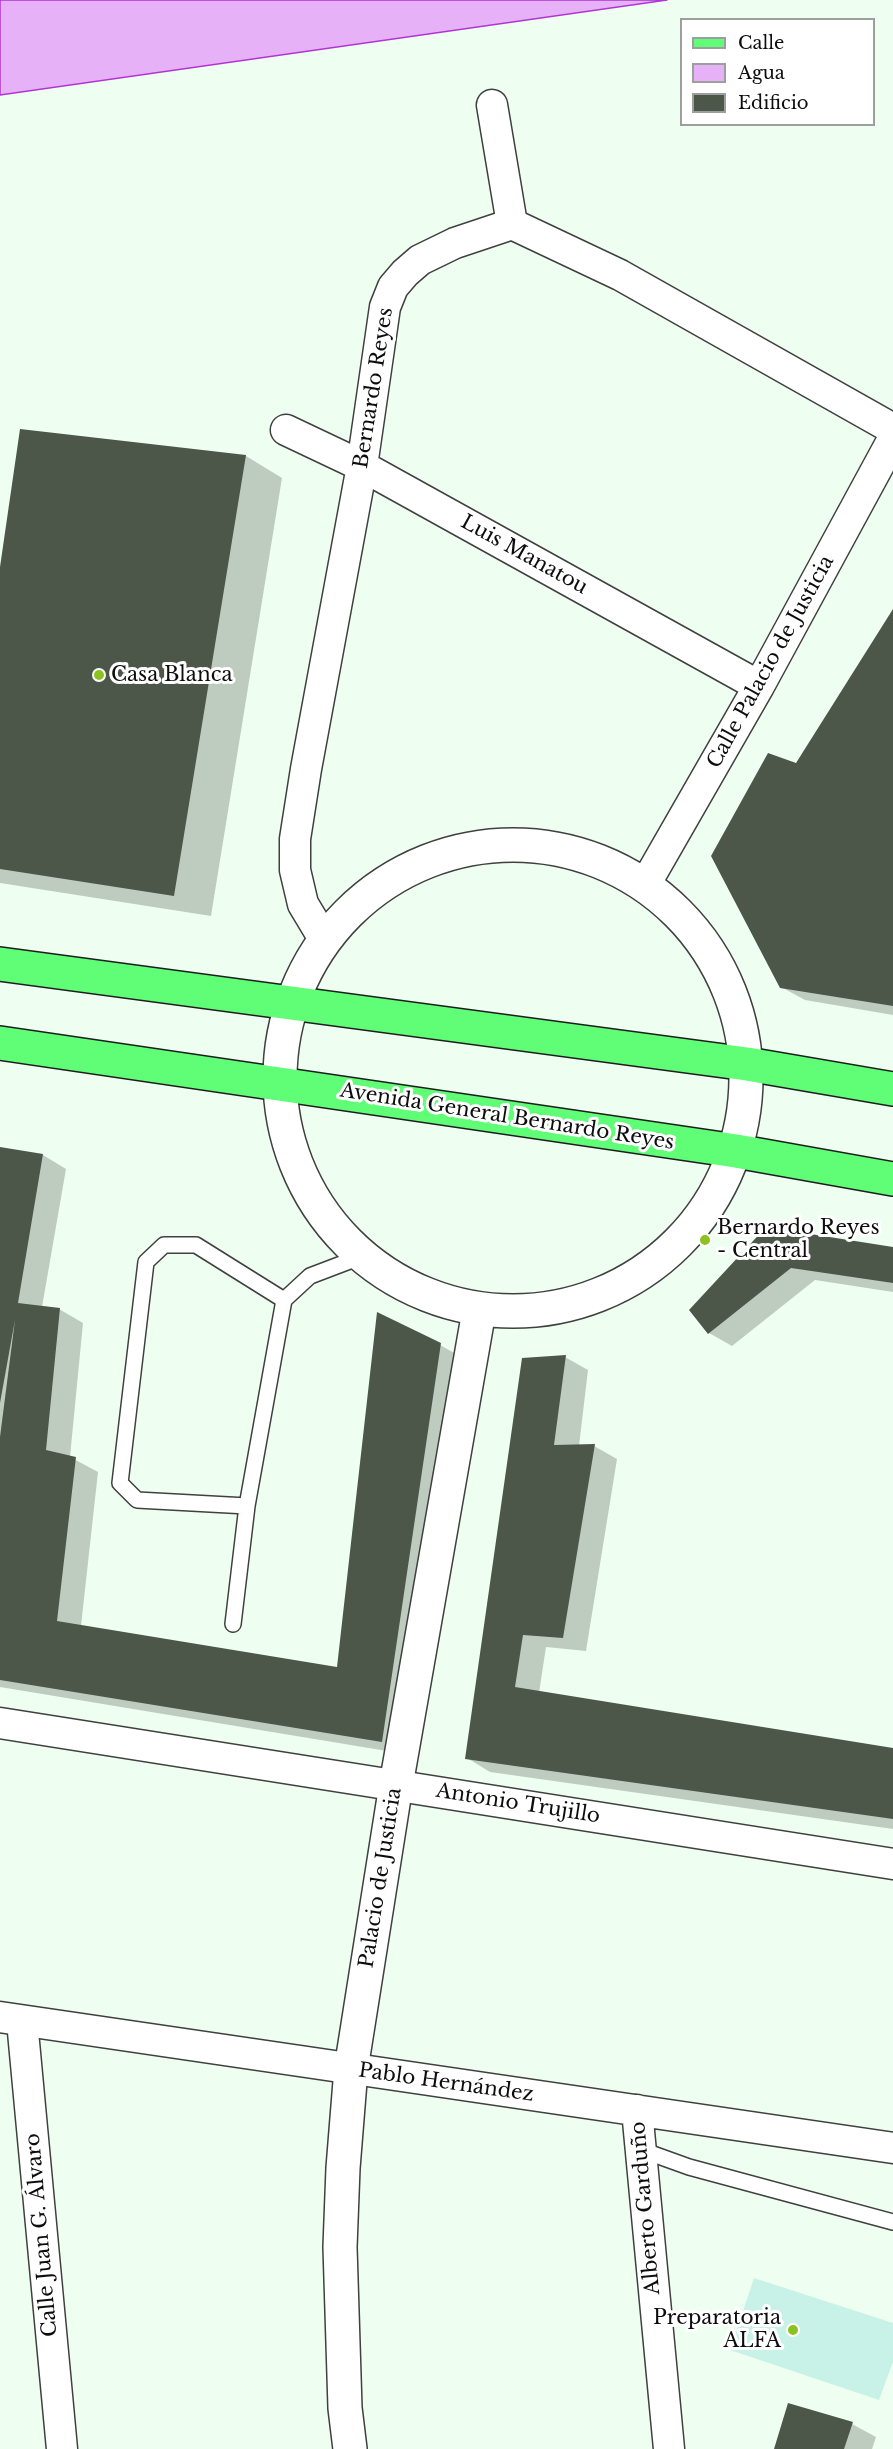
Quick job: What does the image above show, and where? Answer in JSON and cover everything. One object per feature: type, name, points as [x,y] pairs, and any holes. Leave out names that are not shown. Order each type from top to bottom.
[{"type":"main road","points":[[0,964],[747,1064],[893,1089]]},
{"type":"main road","name":"Avenida General Bernardo Reyes","points":[[0,1043],[736,1151],[893,1179]]},
{"type":"street","points":[[492,105],[512,224],[620,275],[893,429]]},
{"type":"street","name":"Bernardo Reyes","points":[[324,939],[303,904],[295,870],[295,838],[362,466],[386,307],[393,287],[420,260],[455,243],[512,224]]},
{"type":"street","name":"Luis Manatou","points":[[286,430],[362,466],[759,686]]},
{"type":"street","name":"Calle Palacio de Justicia","points":[[646,883],[759,686],[893,439]]},
{"type":"street","points":[[510,842],[581,853],[646,883],[698,932],[732,994],[747,1064],[736,1151],[707,1210],[663,1259],[607,1293],[544,1311],[479,1311],[416,1293],[360,1257],[316,1208],[289,1148],[279,1083],[291,1004],[324,939],[375,888],[439,855],[510,842]]},
{"type":"street","name":"Palacio de Justicia","points":[[350,2449],[345,2408],[340,2247],[343,2168],[351,2069],[396,1785],[479,1311]]},
{"type":"street","name":"Antonio Trujillo","points":[[0,1723],[893,1864]]},
{"type":"street","name":"Pablo Hernández","points":[[11,2019],[893,2148]]},
{"type":"street","name":"Calle Juan G. Álvaro","points":[[11,2019],[62,2449]]},
{"type":"street","name":"Alberto Garduño","points":[[637,2110],[669,2449]]},
{"type":"lane","points":[[247,1506],[137,1500],[120,1483],[146,1262],[164,1245],[196,1245],[284,1300]]},
{"type":"lane","points":[[233,1624],[247,1506],[284,1300],[310,1276],[360,1257]]},
{"type":"lane","points":[[639,2149],[689,2167],[893,2222]]},
{"type":"shaded area","points":[[754,2278],[893,2323],[893,2362],[879,2400],[730,2350]]},
{"type":"water","points":[[0,0],[667,0],[0,95]]},
{"type":"building","points":[[20,429],[246,455],[174,896],[0,869],[0,567]]},
{"type":"building","points":[[893,609],[893,1006],[780,988],[711,856],[768,753],[796,763]]},
{"type":"building","points":[[0,1147],[43,1154],[18,1303],[60,1308],[46,1450],[76,1457],[57,1621],[337,1667],[377,1312],[441,1343],[382,1742],[0,1680],[0,1437],[15,1320],[0,1403]]},
{"type":"building","points":[[766,1227],[893,1247],[893,1283],[791,1268],[708,1334],[689,1310]]},
{"type":"building","points":[[566,1355],[554,1445],[595,1444],[563,1638],[523,1635],[515,1687],[893,1748],[893,1819],[465,1759],[522,1358]]},
{"type":"building","points":[[788,2403],[853,2422],[844,2449],[774,2449]]},
{"type":"place","name":"Casa Blanca","points":[[99,675]]},
{"type":"place","name":"Bernardo Reyes - Central","points":[[705,1240]]},
{"type":"place","name":"Preparatoria ALFA","points":[[793,2330]]}]
